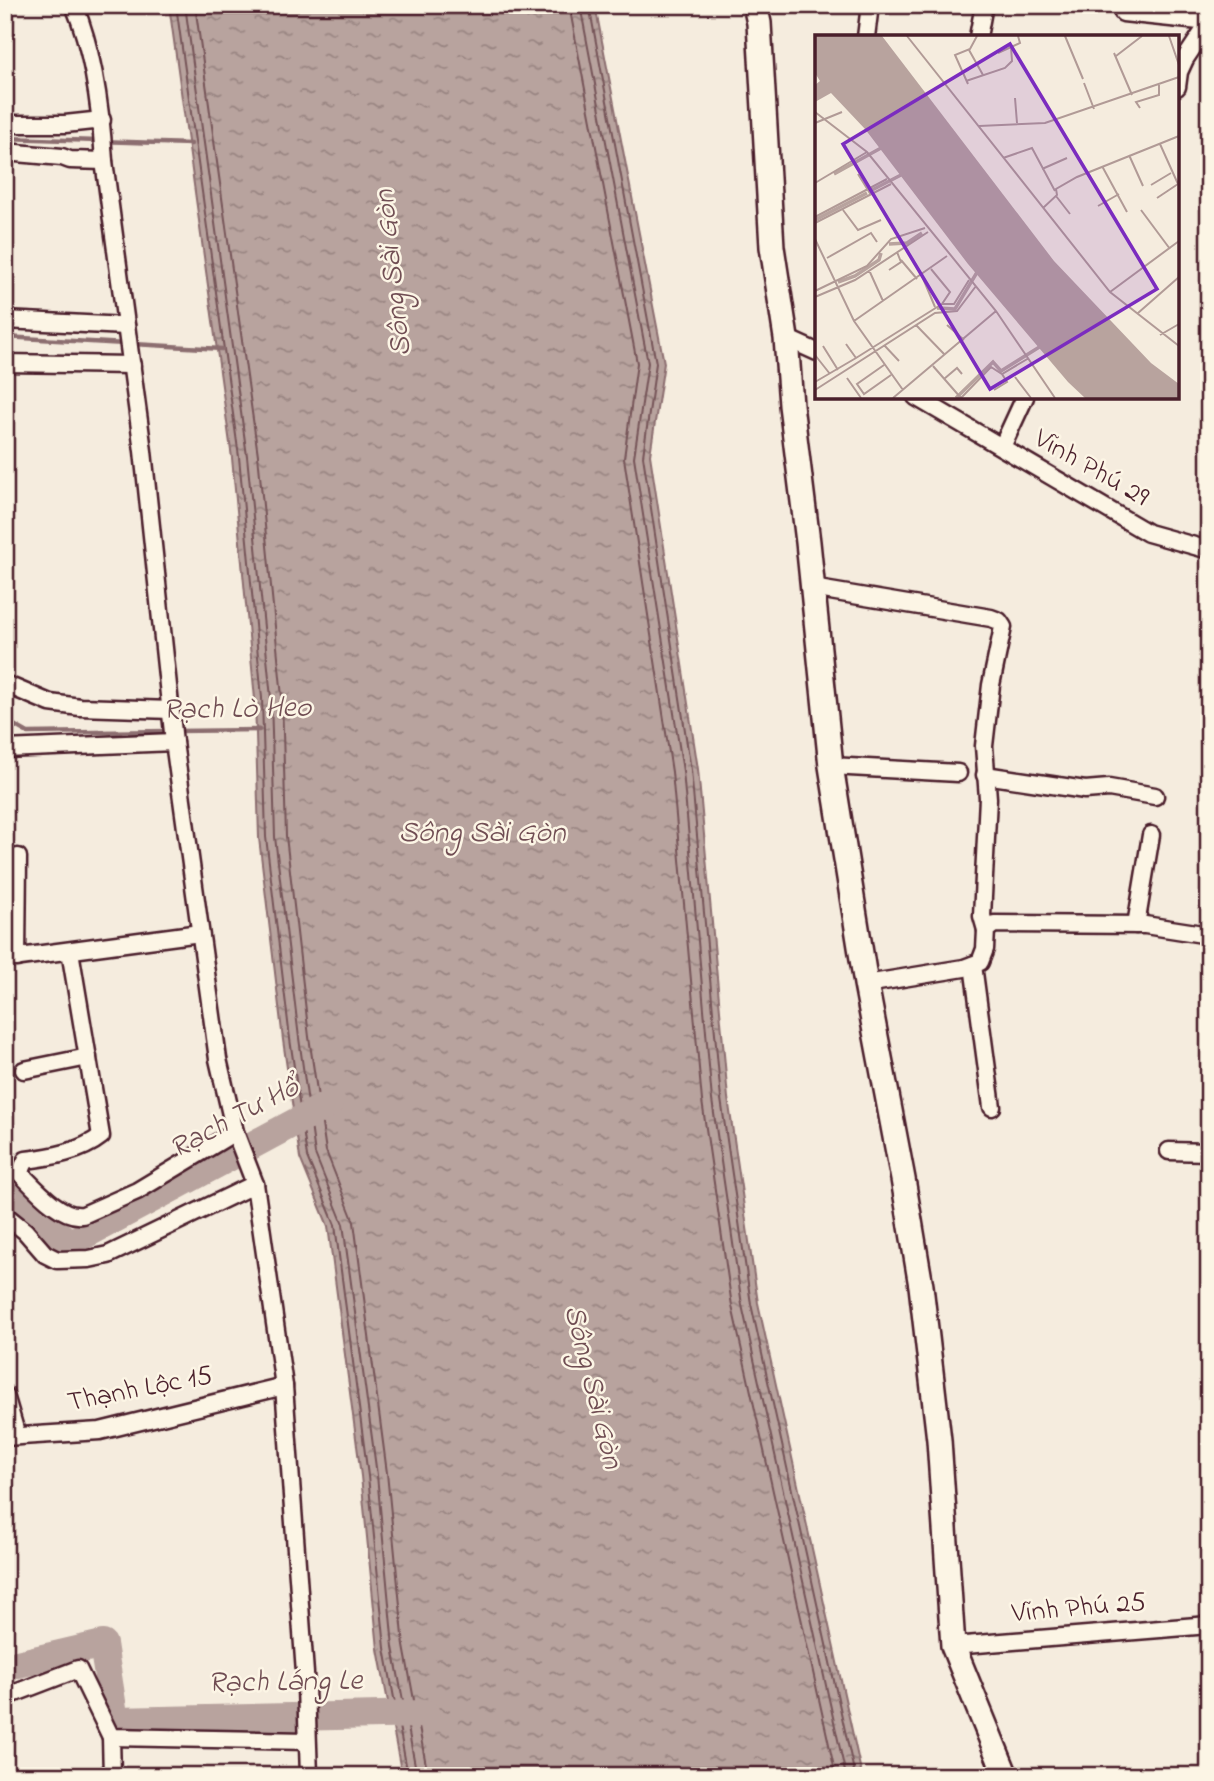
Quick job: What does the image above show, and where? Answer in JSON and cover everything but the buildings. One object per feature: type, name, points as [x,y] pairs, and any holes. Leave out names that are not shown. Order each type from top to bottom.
[{"type":"street","points":[[74,5],[94,79],[102,125],[143,451],[174,742],[218,1059],[238,1136],[253,1179],[284,1386],[306,1687],[309,1776]]},
{"type":"street","points":[[755,5],[759,23],[772,247],[786,345],[831,766],[866,984],[921,1286],[939,1440],[953,1646],[1006,1776]]},
{"type":"street","points":[[866,35],[870,5]]},
{"type":"street","points":[[978,35],[984,5]]},
{"type":"street","points":[[1123,13],[1209,22],[1179,72]]},
{"type":"street","points":[[5,124],[102,125]]},
{"type":"street","points":[[5,152],[70,160],[104,156]]},
{"type":"street","points":[[5,320],[127,330]]},
{"type":"street","points":[[786,345],[815,352]]},
{"type":"street","points":[[5,363],[131,360]]},
{"type":"street","name":"Vĩnh Phú 29","points":[[919,399],[1148,533],[1209,550]]},
{"type":"street","points":[[1002,447],[1024,399]]},
{"type":"street","points":[[812,588],[999,621],[1003,627],[991,685],[984,746],[988,798],[982,916],[986,930],[985,949],[980,962],[964,968],[866,984]]},
{"type":"street","points":[[5,684],[50,703],[172,715]]},
{"type":"street","points":[[5,749],[174,742]]},
{"type":"street","points":[[831,766],[958,773]]},
{"type":"street","points":[[985,775],[1085,790],[1109,788],[1155,796]]},
{"type":"street","points":[[1136,925],[1151,835]]},
{"type":"street","points":[[18,857],[11,958],[200,933]]},
{"type":"street","points":[[986,930],[994,924],[1136,925],[1209,935]]},
{"type":"street","points":[[70,951],[101,1136],[90,1145],[26,1160],[12,1173],[75,1217],[137,1191],[238,1136]]},
{"type":"street","points":[[974,965],[992,1107]]},
{"type":"street","points":[[24,1070],[88,1057]]},
{"type":"street","points":[[1169,1152],[1209,1152]]},
{"type":"street","points":[[5,1215],[25,1231],[45,1254],[57,1260],[89,1259],[108,1255],[253,1179]]},
{"type":"street","name":"Thạnh Lộc 15","points":[[11,1436],[100,1431],[284,1386]]},
{"type":"street","points":[[5,1395],[11,1436]]},
{"type":"street","name":"Vĩnh Phú 25","points":[[953,1646],[1209,1625]]},
{"type":"street","points":[[5,1697],[78,1669],[111,1737],[112,1776]]},
{"type":"street","points":[[111,1737],[307,1737]]},
{"type":"water","name":"Sông Sài Gòn","points":[[169,5],[595,5],[664,363],[650,455],[698,769],[728,1098],[758,1303],[862,1776],[402,1776],[378,1649],[361,1476],[328,1226],[300,1158],[283,1040],[259,838],[255,699],[232,458]]},
{"type":"waterway","points":[[5,138],[191,144]]},
{"type":"waterway","points":[[5,337],[125,344]]},
{"type":"waterway","points":[[133,344],[222,349]]},
{"type":"waterway","name":"Rạch Lò Heo","points":[[5,720],[28,733],[168,731]]},
{"type":"waterway","name":"Rạch Lò Heo","points":[[177,731],[259,730]]},
{"type":"waterway","name":"Rạch Tư Hổ","points":[[5,1194],[70,1243],[329,1104]]},
{"type":"waterway","name":"Rạch Láng Le","points":[[5,1667],[103,1644],[115,1721],[426,1714]]}]
